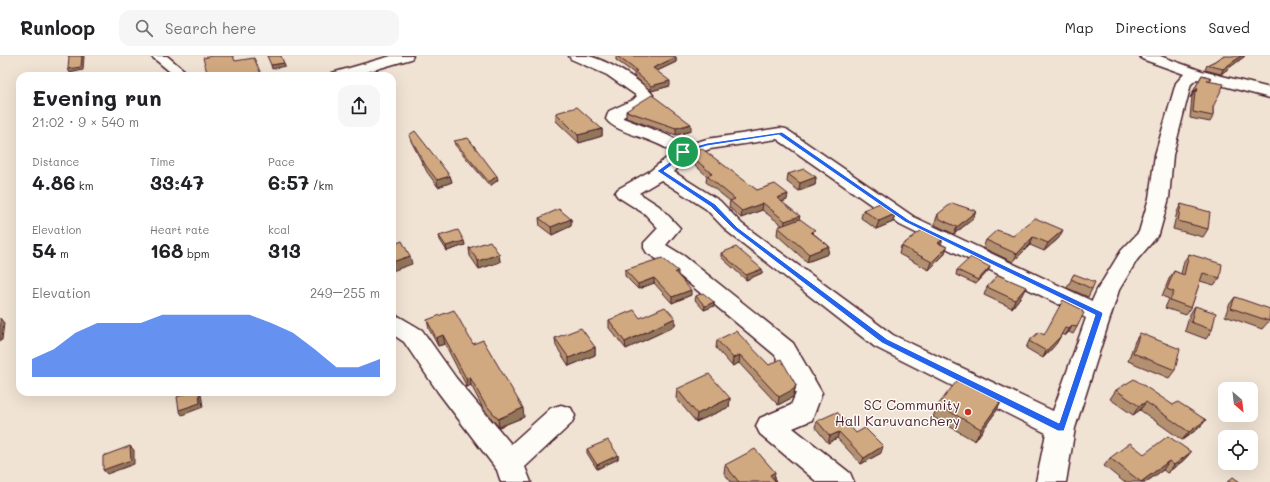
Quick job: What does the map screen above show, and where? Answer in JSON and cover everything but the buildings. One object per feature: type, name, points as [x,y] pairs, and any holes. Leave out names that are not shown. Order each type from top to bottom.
[{"type":"street","points":[[158,56],[179,72]]},
{"type":"street","points":[[352,72],[406,56]]},
{"type":"street","points":[[576,56],[605,68],[633,83],[645,95],[639,103],[615,114],[614,119],[661,140],[683,152]]},
{"type":"street","points":[[1147,56],[1191,66],[1270,93]]},
{"type":"street","points":[[1051,482],[1061,428],[1108,290],[1129,256],[1149,234],[1159,198],[1164,155],[1184,83],[1190,76],[1191,66]]},
{"type":"street","points":[[839,482],[770,426],[802,412],[809,392],[784,349],[676,261],[655,248],[655,243],[670,228],[652,210],[625,193],[656,177],[660,171],[680,157],[683,152],[707,144],[780,133],[907,221],[1099,314]]},
{"type":"street","points":[[660,171],[713,205],[735,228],[884,341],[1061,428]]},
{"type":"street","points":[[396,325],[413,336],[512,473],[561,416]]},
{"type":"place","name":"SC Community Hall Karuvanchery","points":[[968,412]]},
{"type":"route","points":[[780,133],[835,169],[907,221],[1099,314],[1061,428],[884,341],[735,228],[713,205],[660,171],[680,157],[683,152],[707,144],[780,133]]}]
